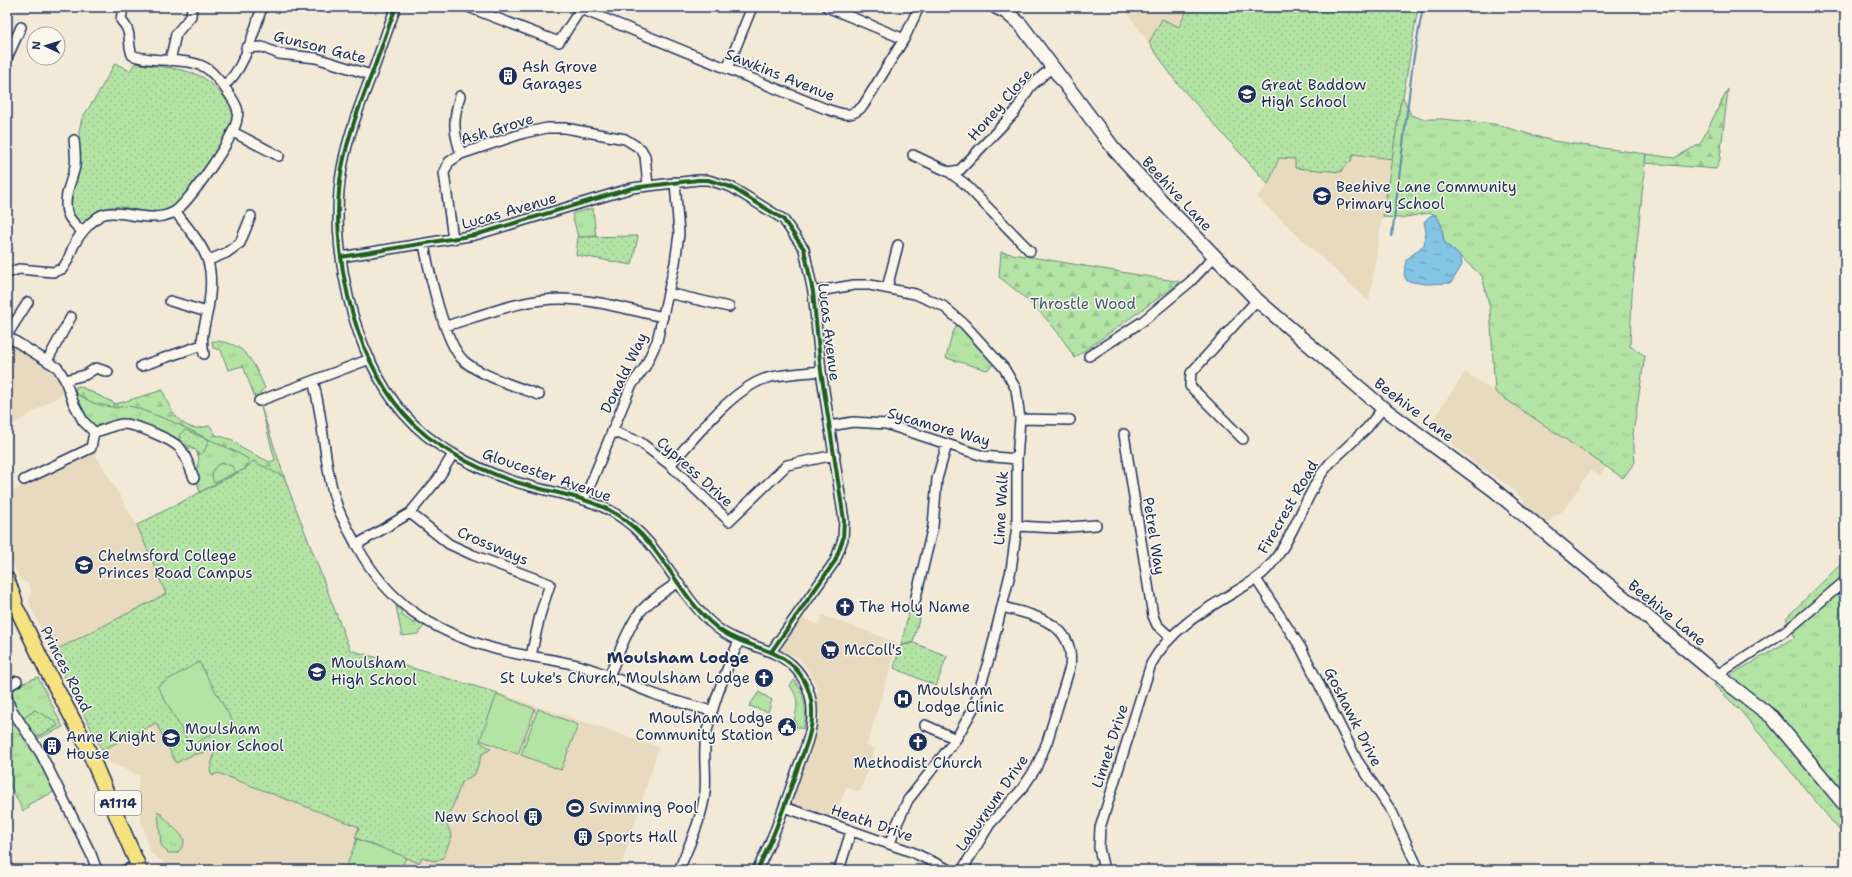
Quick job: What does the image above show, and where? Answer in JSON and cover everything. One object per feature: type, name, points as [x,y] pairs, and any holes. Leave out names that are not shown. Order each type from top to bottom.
[{"type":"main road","name":"Beehive Lane","points":[[996,7],[1006,12],[1021,25],[1114,149],[1257,300],[1383,408],[1494,490],[1717,675],[1772,717],[1845,806]]},
{"type":"main road","name":"Princes Road","points":[[7,579],[19,613]]},
{"type":"main road","name":"Princes Road","points":[[7,593],[19,613],[46,669],[84,740],[102,767],[146,870]]},
{"type":"main road","name":"Princes Road","points":[[84,740],[131,870]]},
{"type":"street","points":[[7,273],[19,269],[58,272],[67,264],[74,246],[82,232],[98,217],[106,213],[150,218],[164,216],[175,211],[215,163],[233,132],[238,119],[237,108],[223,86],[206,68],[192,63],[140,58],[132,55],[129,47],[130,37],[128,28],[121,20],[123,7]]},
{"type":"street","points":[[170,61],[176,34],[191,16],[192,7]]},
{"type":"street","name":"Gunson Gate","points":[[223,86],[230,81],[238,70],[262,7]]},
{"type":"street","name":"Gloucester Avenue","points":[[396,7],[350,134],[342,170],[338,223],[341,257],[351,306],[370,359],[380,380],[404,414],[435,442],[453,454],[486,470],[526,485],[584,500],[613,513],[639,531],[662,558],[688,598],[702,615],[720,630],[739,642],[771,652],[785,660],[798,672],[805,682],[812,702],[813,714],[810,730],[784,807],[768,848],[757,870]]},
{"type":"street","points":[[468,7],[559,42],[581,8]]},
{"type":"street","points":[[727,69],[752,7]]},
{"type":"street","points":[[827,7],[904,39]]},
{"type":"street","name":"Sawkins Avenue","points":[[581,8],[826,109],[846,115],[856,113],[863,106],[904,39],[919,7]]},
{"type":"street","points":[[7,58],[21,27]]},
{"type":"street","name":"Gunson Gate","points":[[254,31],[262,47]]},
{"type":"street","name":"Gunson Gate","points":[[246,48],[262,47],[279,54],[326,60],[371,75]]},
{"type":"street","name":"Honey Close","points":[[949,172],[960,170],[1015,112],[1030,87],[1052,67]]},
{"type":"street","points":[[460,96],[454,123],[455,135],[461,154]]},
{"type":"street","name":"Ash Grove","points":[[453,239],[444,173],[449,162],[461,154],[535,130],[565,128],[625,139],[638,146],[645,156],[648,186]]},
{"type":"street","points":[[233,132],[279,156]]},
{"type":"street","points":[[74,140],[76,152],[66,204],[67,213],[72,222],[82,232]]},
{"type":"street","points":[[913,155],[949,172],[964,183],[1030,251]]},
{"type":"street","name":"Lucas Avenue","points":[[341,257],[475,235],[619,191],[698,180],[724,184],[783,219],[804,248],[813,292],[821,371],[844,520],[843,539],[835,561],[771,652]]},
{"type":"street","name":"Donald Way","points":[[584,500],[632,386],[645,367],[657,340],[675,264],[679,234],[675,182]]},
{"type":"street","points":[[141,366],[203,349],[202,335],[212,281],[209,260],[197,239],[175,211]]},
{"type":"street","points":[[209,260],[226,253],[240,243],[251,216]]},
{"type":"street","points":[[424,244],[430,272],[446,326],[454,346],[464,361],[480,371],[539,395]]},
{"type":"street","points":[[887,288],[898,245]]},
{"type":"street","points":[[1089,356],[1143,321],[1190,282],[1215,256]]},
{"type":"street","name":"Lime Walk","points":[[813,292],[854,285],[870,285],[915,294],[943,306],[964,324],[1004,368],[1016,389],[1020,419],[1017,459],[1017,526],[1011,570],[1002,607],[973,709],[956,739],[908,800],[896,826],[890,844]]},
{"type":"street","points":[[668,293],[729,307]]},
{"type":"street","points":[[446,326],[505,307],[559,299],[614,305],[663,317]]},
{"type":"street","points":[[1243,439],[1190,386],[1192,373],[1257,300]]},
{"type":"street","points":[[170,301],[207,312]]},
{"type":"street","points":[[28,302],[7,336],[58,368],[65,380],[73,402],[83,421],[94,432]]},
{"type":"street","points":[[47,361],[71,317]]},
{"type":"street","points":[[259,401],[370,359]]},
{"type":"street","points":[[65,380],[85,375],[96,368],[108,372]]},
{"type":"street","points":[[670,465],[726,405],[744,390],[765,379],[821,371]]},
{"type":"street","points":[[313,381],[324,428],[328,472],[338,508],[366,563],[381,584],[404,606],[429,622],[456,636],[493,648],[584,667],[654,694],[712,711]]},
{"type":"street","name":"Firecrest Road","points":[[1170,637],[1194,616],[1256,579],[1272,564],[1322,473],[1330,463],[1367,428],[1383,408]]},
{"type":"street","points":[[1020,419],[1070,420]]},
{"type":"street","name":"Sycamore Way","points":[[830,426],[853,422],[886,424],[983,456],[1017,459]]},
{"type":"street","points":[[94,432],[105,431],[122,424],[130,424],[165,438],[180,448],[194,478]]},
{"type":"street","name":"Cypress Drive","points":[[612,431],[640,442],[670,465],[729,521],[787,465],[835,455]]},
{"type":"street","points":[[24,480],[91,448],[94,432]]},
{"type":"street","name":"Petrel Way","points":[[1124,434],[1153,616],[1157,625],[1170,637]]},
{"type":"street","points":[[914,601],[933,526],[937,479],[947,444]]},
{"type":"street","points":[[356,544],[410,513],[438,479],[453,454]]},
{"type":"street","name":"Crossways","points":[[410,513],[449,544],[473,555],[550,584],[540,615],[531,656]]},
{"type":"street","points":[[1017,526],[1056,528],[1096,525]]},
{"type":"street","name":"Goshawk Drive","points":[[1256,579],[1302,648],[1357,760],[1392,812],[1419,870]]},
{"type":"street","points":[[1717,675],[1791,627],[1845,581]]},
{"type":"street","points":[[609,676],[626,635],[638,615],[658,596],[678,582]]},
{"type":"street","name":"Laburnum Drive","points":[[962,870],[990,824],[1022,789],[1036,768],[1047,742],[1070,667],[1070,656],[1067,642],[1055,626],[1036,616],[1002,607]]},
{"type":"street","name":"Linnet Drive","points":[[1104,870],[1099,848],[1099,833],[1102,819],[1151,664],[1170,637]]},
{"type":"street","points":[[679,870],[696,826],[703,802],[706,785],[705,743],[712,711],[725,673],[739,642]]},
{"type":"street","points":[[7,687],[17,681]]},
{"type":"street","points":[[7,697],[10,708],[41,754],[91,854],[97,870]]},
{"type":"street","points":[[925,725],[956,739]]},
{"type":"street","name":"Heath Drive","points":[[784,807],[890,844],[932,860],[950,870]]},
{"type":"street","points":[[839,870],[851,831]]},
{"type":"shaded area","name":"Great Baddow High School","points":[[1123,7],[1418,7],[1403,97],[1400,104],[1369,302],[1257,197],[1268,184],[1177,83]]},
{"type":"shaded area","points":[[7,342],[57,376],[64,393],[7,428]]},
{"type":"shaded area","points":[[1465,372],[1606,467],[1600,476],[1590,471],[1564,510],[1553,517],[1546,525],[1525,507],[1524,500],[1510,487],[1468,458],[1430,424]]},
{"type":"shaded area","name":"Moulsham High School","points":[[94,452],[137,525],[245,469],[284,477],[350,650],[498,693],[659,747],[620,870],[170,870],[170,867],[150,853],[137,804],[136,795],[140,776],[107,761],[29,603],[31,590],[28,584],[20,579],[7,552],[7,493]]},
{"type":"shaded area","points":[[822,615],[898,643],[867,745],[875,748],[860,792],[846,787],[835,818],[796,806],[793,800],[811,750],[819,718],[818,690],[810,673],[799,658],[782,651],[782,642],[799,617],[818,625]]},
{"type":"green space","name":"Great Baddow High School","points":[[1197,7],[1418,7],[1403,97],[1400,104],[1392,159],[1353,154],[1351,161],[1342,169],[1341,172],[1295,168],[1295,159],[1279,158],[1268,184],[1177,83],[1149,43],[1162,19],[1179,27],[1188,8],[1194,11]]},
{"type":"green space","points":[[115,63],[130,71],[135,63],[177,69],[200,76],[223,96],[230,105],[234,115],[227,134],[213,159],[196,182],[172,207],[160,212],[149,212],[118,207],[107,208],[95,214],[82,225],[75,218],[70,209],[70,198],[79,144],[79,131],[82,118],[98,94]]},
{"type":"green space","points":[[1728,89],[1720,159],[1716,169],[1645,163],[1646,154],[1674,158],[1700,144]]},
{"type":"green space","points":[[1403,97],[1411,115],[1422,119],[1442,119],[1494,124],[1553,141],[1646,154],[1632,293],[1630,346],[1645,356],[1633,433],[1635,462],[1623,478],[1495,392],[1490,309],[1482,276],[1444,242],[1441,224],[1436,215],[1429,213],[1400,218],[1383,217],[1400,104]]},
{"type":"green space","points":[[593,208],[596,237],[578,237],[572,214]]},
{"type":"green space","points":[[638,236],[632,265],[576,255],[578,237]]},
{"type":"green space","name":"Throstle Wood","points":[[1001,252],[1181,282],[1074,358],[1051,324],[1041,313],[999,277]]},
{"type":"green space","points":[[959,322],[996,362],[987,370],[946,358],[952,334]]},
{"type":"green space","points":[[212,341],[233,345],[246,354],[252,361],[265,388],[260,392],[262,397],[256,400],[243,366],[228,370],[221,350],[213,348]]},
{"type":"green space","points":[[79,386],[116,404],[130,401],[251,456],[253,461],[245,469],[200,492],[195,475],[199,459],[196,450],[184,447],[136,423],[98,428],[87,419],[75,401],[75,390],[76,387]]},
{"type":"green space","points":[[79,386],[116,404],[163,390],[167,402],[179,420],[191,427],[197,428],[210,426],[216,435],[233,440],[241,448],[270,462],[275,460],[261,407],[287,485],[245,469],[248,459],[171,421],[134,407],[125,406],[116,408],[93,403],[75,393],[76,387]]},
{"type":"green space","points":[[185,430],[209,440],[204,452],[199,455],[194,449],[181,444],[179,439],[180,434]]},
{"type":"green space","name":"Moulsham High School","points":[[253,461],[284,477],[350,650],[498,693],[480,742],[491,749],[482,754],[475,774],[462,782],[446,823],[452,836],[443,858],[434,861],[422,857],[419,863],[355,838],[359,827],[218,773],[212,776],[210,770],[215,750],[192,755],[176,763],[156,723],[102,750],[52,652],[166,594],[137,525],[245,469]]},
{"type":"green space","points":[[223,463],[232,466],[236,472],[214,483],[212,476],[213,470]]},
{"type":"green space","points":[[1845,552],[1845,837],[1740,710],[1714,685],[1795,637],[1786,618],[1841,564]]},
{"type":"green space","points":[[396,606],[401,610],[403,616],[413,623],[418,622],[424,626],[418,634],[402,636]]},
{"type":"green space","points":[[910,608],[921,612],[913,642],[901,645]]},
{"type":"green space","points":[[914,643],[947,656],[936,686],[894,668],[900,646]]},
{"type":"green space","points":[[199,662],[233,722],[191,746],[157,686]]},
{"type":"green space","points":[[38,677],[63,727],[37,739],[36,737],[57,726],[35,710],[23,719],[14,705],[12,694],[16,686]]},
{"type":"green space","points":[[794,680],[803,697],[805,716],[803,729],[794,726],[796,721],[794,720],[797,702],[795,694],[790,686]]},
{"type":"green space","points":[[759,692],[772,700],[768,712],[749,706]]},
{"type":"green space","points":[[497,694],[535,709],[518,754],[480,740]]},
{"type":"green space","points":[[538,709],[578,725],[561,770],[521,755]]},
{"type":"green space","points":[[35,710],[55,721],[58,726],[36,737],[23,719]]},
{"type":"green space","points":[[13,721],[36,754],[54,792],[29,804],[29,808],[23,811],[7,779],[7,725]]},
{"type":"green space","points":[[158,811],[182,836],[184,841],[183,846],[177,853],[168,853],[161,845]]},
{"type":"green space","points":[[357,839],[406,857],[401,870],[345,870]]},
{"type":"water","points":[[1436,215],[1441,224],[1444,242],[1461,257],[1462,265],[1451,283],[1426,284],[1407,281],[1404,275],[1406,260],[1424,245],[1426,232],[1424,222],[1430,216]]},
{"type":"waterway","points":[[1392,236],[1413,62],[1423,7]]},
{"type":"cycle path","points":[[396,7],[358,110],[344,156],[339,198],[338,230],[348,297],[358,330],[370,361],[386,390],[404,414],[432,440],[445,449],[480,468],[520,483],[585,500],[616,514],[632,526],[646,540],[702,614],[716,627],[735,638],[784,659],[797,670],[805,682],[810,695],[812,723],[807,743],[779,821],[757,870]]},
{"type":"cycle path","points":[[341,257],[475,235],[632,188],[698,180],[708,180],[731,187],[783,219],[804,249],[813,292],[821,371],[844,520],[843,539],[835,561],[771,652]]},
{"type":"place","name":"Ash Grove Garages","points":[[508,76]]},
{"type":"place","name":"Great Baddow High School","points":[[1247,94]]},
{"type":"place","name":"Beehive Lane Community Primary School","points":[[1322,196]]},
{"type":"place","name":"Chelmsford College Princes Road Campus","points":[[84,565]]},
{"type":"place","name":"The Holy Name","points":[[845,607]]},
{"type":"place","name":"McColl's","points":[[830,650]]},
{"type":"place","name":"Moulsham High School","points":[[317,672]]},
{"type":"place","name":"St Luke's Church, Moulsham Lodge","points":[[764,678]]},
{"type":"place","name":"Moulsham Lodge Clinic","points":[[903,699]]},
{"type":"place","name":"Moulsham Lodge Community Station","points":[[787,727]]},
{"type":"place","name":"Moulsham Junior School","points":[[171,738]]},
{"type":"place","name":"Methodist Church","points":[[918,742]]},
{"type":"place","name":"Anne Knight House","points":[[52,746]]},
{"type":"place","name":"Swimming Pool","points":[[575,808]]},
{"type":"place","name":"New School","points":[[533,817]]},
{"type":"place","name":"Sports Hall","points":[[583,837]]},
{"type":"district","name":"Moulsham Lodge","points":[[678,657]]}]
